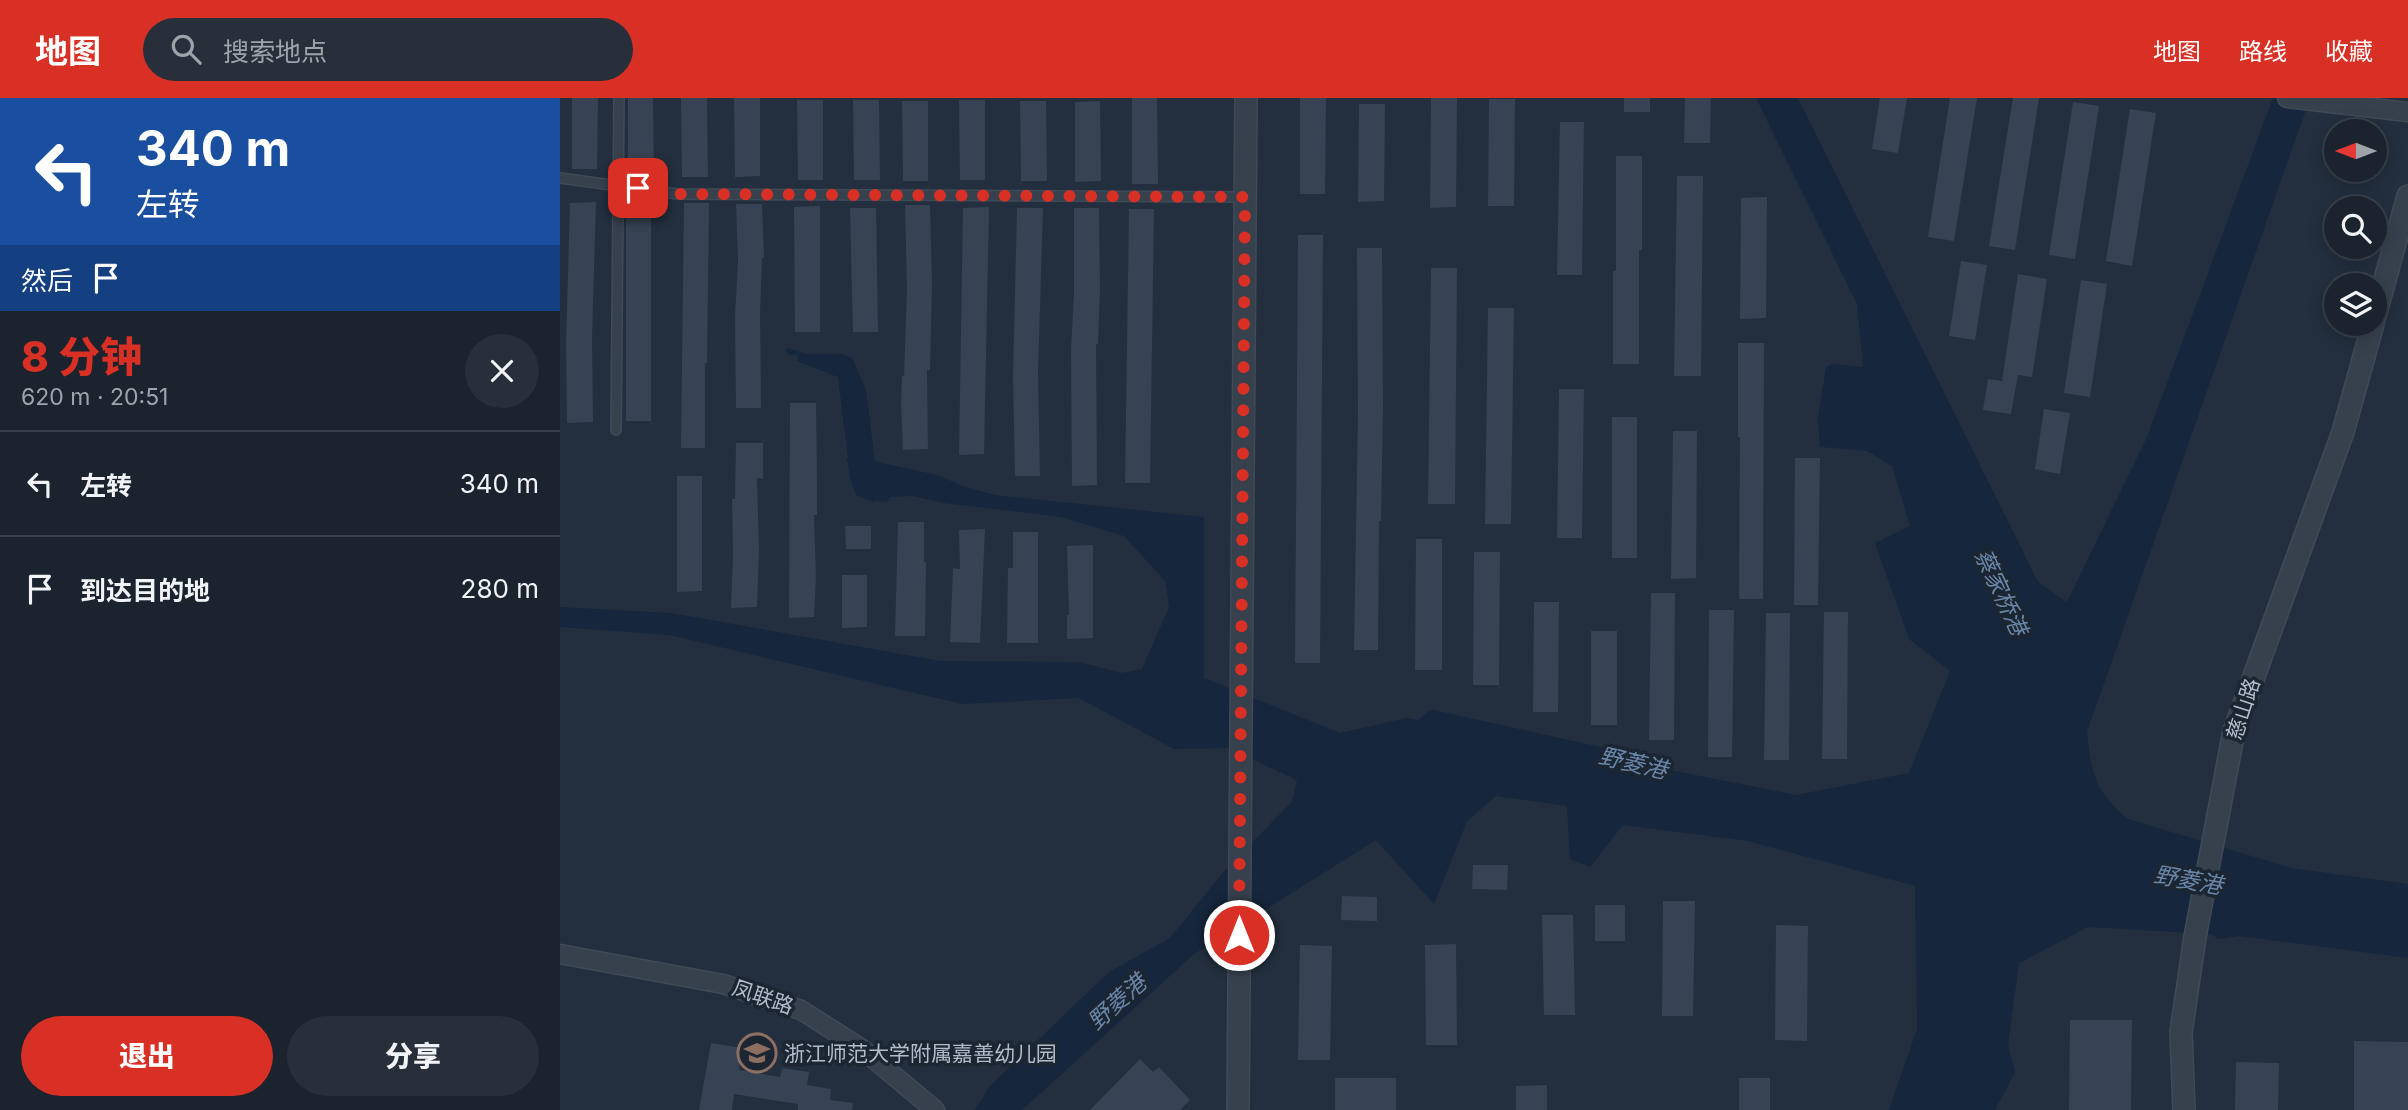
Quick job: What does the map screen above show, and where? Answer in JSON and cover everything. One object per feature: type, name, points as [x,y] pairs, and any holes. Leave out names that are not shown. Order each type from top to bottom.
[{"type":"street","points":[[1238,1110],[1246,98]]},
{"type":"street","points":[[2287,98],[2408,112]]},
{"type":"street","points":[[2387,273],[2408,196]]},
{"type":"street","name":"慈山路","points":[[2184,1110],[2181,1032],[2194,937],[2234,731],[2343,432],[2370,336]]},
{"type":"street","name":"凤联路","points":[[560,954],[723,984],[801,1010],[862,1049],[935,1110]]},
{"type":"lane","points":[[616,430],[619,98]]},
{"type":"lane","points":[[560,178],[677,194],[1245,197]]},
{"type":"water","name":"蔡家桥港","points":[[1756,98],[1798,98],[2038,582],[2067,602],[2147,437],[2273,98],[2310,98],[2087,732],[2093,771],[2101,790],[2128,819],[2291,868],[2408,884],[2408,958],[2239,936],[2218,939],[2211,934],[2088,927],[2019,963],[2008,1045],[2015,1072],[1995,1110],[1889,1110],[1917,1029],[1915,886],[1748,841],[1623,825],[1590,867],[1570,859],[1567,806],[1496,796],[1467,821],[1434,904],[1376,840],[1194,954],[1022,1110],[975,1110],[989,1087],[1109,972],[1170,938],[1226,869],[1292,802],[1297,780],[1228,748],[1174,749],[1079,698],[962,704],[669,635],[560,627],[560,607],[671,613],[940,661],[1079,662],[1122,673],[1142,669],[1169,607],[1167,592],[1165,581],[1124,536],[1061,517],[944,503],[912,496],[890,497],[888,501],[873,502],[856,495],[846,460],[848,458],[838,377],[799,362],[796,360],[796,354],[790,355],[785,351],[788,348],[806,354],[842,354],[852,358],[866,390],[875,460],[881,463],[937,475],[965,487],[995,495],[1204,517],[1204,678],[1340,733],[1407,718],[1796,795],[1909,773],[1950,671],[1909,639],[1875,543],[1910,526],[1892,466],[1867,451],[1820,447],[1818,419],[1826,367],[1834,364],[1863,367],[1857,304]]},
{"type":"building","points":[[572,98],[598,98],[597,169],[572,169]]},
{"type":"building","points":[[628,98],[653,98],[654,178],[628,178]]},
{"type":"building","points":[[681,98],[707,98],[708,177],[682,177]]},
{"type":"building","points":[[734,98],[760,98],[760,176],[735,177]]},
{"type":"building","points":[[1132,98],[1157,98],[1158,184],[1132,184]]},
{"type":"building","points":[[1300,98],[1326,98],[1325,194],[1300,194]]},
{"type":"building","points":[[1431,98],[1457,98],[1456,207],[1430,208]]},
{"type":"building","points":[[1624,98],[1650,98],[1650,112],[1624,112]]},
{"type":"building","points":[[1685,98],[1711,98],[1710,143],[1684,143]]},
{"type":"building","points":[[1880,98],[1907,98],[1898,153],[1872,149]]},
{"type":"building","points":[[1950,98],[1977,98],[1954,241],[1928,237]]},
{"type":"building","points":[[2013,98],[2039,98],[2015,250],[1989,246]]},
{"type":"building","points":[[1489,99],[1515,99],[1514,206],[1488,206]]},
{"type":"building","points":[[797,100],[823,100],[823,180],[798,180]]},
{"type":"building","points":[[853,100],[879,100],[880,180],[854,180]]},
{"type":"building","points":[[959,100],[985,100],[985,180],[960,180]]},
{"type":"building","points":[[902,101],[928,101],[928,181],[903,181]]},
{"type":"building","points":[[1020,101],[1046,101],[1047,181],[1021,181]]},
{"type":"building","points":[[1100,101],[1101,181],[1075,182],[1075,102]]},
{"type":"building","points":[[2073,102],[2099,106],[2075,259],[2049,255]]},
{"type":"building","points":[[1359,104],[1385,104],[1384,201],[1358,202]]},
{"type":"building","points":[[2130,109],[2156,113],[2132,266],[2106,261]]},
{"type":"building","points":[[1560,122],[1584,122],[1582,275],[1557,275]]},
{"type":"building","points":[[1616,156],[1642,156],[1639,364],[1613,364]]},
{"type":"building","points":[[1677,176],[1703,176],[1701,376],[1674,376]]},
{"type":"building","points":[[1767,197],[1766,318],[1740,319],[1741,198]]},
{"type":"building","points":[[596,202],[592,338],[593,422],[567,423],[570,203]]},
{"type":"building","points":[[684,203],[709,203],[705,448],[681,448]]},
{"type":"building","points":[[736,204],[762,204],[764,258],[760,312],[761,408],[736,408]]},
{"type":"building","points":[[905,205],[930,205],[932,284],[930,370],[927,370],[928,449],[903,450],[901,403],[907,289]]},
{"type":"building","points":[[626,206],[651,206],[651,421],[626,421]]},
{"type":"building","points":[[820,206],[820,332],[795,332],[794,207]]},
{"type":"building","points":[[989,207],[984,454],[959,455],[963,208]]},
{"type":"building","points":[[850,208],[876,208],[878,332],[853,332]]},
{"type":"building","points":[[1017,208],[1043,208],[1038,373],[1040,476],[1015,476],[1013,376]]},
{"type":"building","points":[[1074,208],[1099,208],[1100,288],[1096,344],[1097,485],[1072,486],[1071,349]]},
{"type":"building","points":[[1129,209],[1154,209],[1150,483],[1125,483]]},
{"type":"building","points":[[1298,235],[1323,235],[1320,663],[1295,663]]},
{"type":"building","points":[[1357,248],[1382,248],[1383,408],[1378,650],[1354,650],[1358,413]]},
{"type":"building","points":[[1961,261],[1987,265],[1975,340],[1949,336]]},
{"type":"building","points":[[1431,268],[1457,268],[1455,504],[1428,504]]},
{"type":"building","points":[[2018,274],[2047,279],[2032,377],[2018,375],[2011,414],[1983,410],[1988,379],[2002,381]]},
{"type":"building","points":[[2081,280],[2107,284],[2090,397],[2064,393]]},
{"type":"building","points":[[1488,308],[1514,308],[1511,524],[1485,524]]},
{"type":"building","points":[[1738,343],[1764,343],[1763,599],[1739,599]]},
{"type":"building","points":[[1559,389],[1584,389],[1582,538],[1557,538]]},
{"type":"building","points":[[790,403],[816,403],[814,617],[789,618]]},
{"type":"building","points":[[2044,409],[2070,413],[2060,474],[2035,469]]},
{"type":"building","points":[[1612,417],[1637,417],[1637,558],[1612,558]]},
{"type":"building","points":[[1673,431],[1697,431],[1696,578],[1671,579]]},
{"type":"building","points":[[736,443],[763,443],[763,479],[757,478],[757,607],[731,608],[732,499],[735,499]]},
{"type":"building","points":[[1795,458],[1820,458],[1818,605],[1794,605]]},
{"type":"building","points":[[677,476],[702,476],[702,591],[677,592]]},
{"type":"building","points":[[898,522],[924,522],[925,636],[895,636]]},
{"type":"building","points":[[845,526],[871,526],[871,549],[846,549]]},
{"type":"building","points":[[985,529],[980,643],[950,642],[953,568],[960,569],[959,530]]},
{"type":"building","points":[[1013,532],[1038,532],[1038,643],[1007,643],[1008,568],[1013,568]]},
{"type":"building","points":[[1416,539],[1442,539],[1442,670],[1415,670]]},
{"type":"building","points":[[1093,545],[1093,638],[1067,639],[1067,546]]},
{"type":"building","points":[[1474,552],[1500,552],[1499,685],[1473,685]]},
{"type":"building","points":[[842,575],[867,575],[867,627],[842,628]]},
{"type":"building","points":[[1651,593],[1675,593],[1674,740],[1649,740]]},
{"type":"building","points":[[1534,602],[1559,602],[1558,712],[1533,712]]},
{"type":"building","points":[[1709,610],[1734,610],[1732,757],[1708,757]]},
{"type":"building","points":[[1824,612],[1848,612],[1847,759],[1822,759]]},
{"type":"building","points":[[1766,613],[1790,613],[1789,760],[1764,760]]},
{"type":"building","points":[[1591,631],[1617,631],[1617,725],[1591,725]]},
{"type":"building","points":[[1473,865],[1508,865],[1507,890],[1472,889]]},
{"type":"building","points":[[1342,896],[1377,897],[1377,921],[1341,920]]},
{"type":"building","points":[[1663,901],[1695,901],[1693,1016],[1662,1016]]},
{"type":"building","points":[[1595,905],[1625,905],[1625,941],[1595,941]]},
{"type":"building","points":[[1542,915],[1573,915],[1575,1015],[1544,1015]]},
{"type":"building","points":[[1776,925],[1808,926],[1807,1041],[1775,1040]]},
{"type":"building","points":[[1456,944],[1457,1045],[1426,1045],[1425,945]]},
{"type":"building","points":[[1300,945],[1332,946],[1330,1060],[1298,1060]]},
{"type":"building","points":[[2070,1020],[2132,1020],[2131,1110],[2069,1110]]},
{"type":"building","points":[[2354,1041],[2408,1042],[2408,1110],[2354,1110]]},
{"type":"building","points":[[711,1043],[742,1048],[739,1070],[780,1077],[782,1068],[809,1072],[807,1085],[831,1089],[830,1100],[853,1103],[852,1110],[798,1110],[798,1104],[734,1094],[732,1110],[699,1110]]},
{"type":"building","points":[[1140,1059],[1153,1072],[1159,1067],[1190,1100],[1180,1110],[1090,1110]]},
{"type":"building","points":[[2236,1062],[2279,1063],[2278,1110],[2235,1110]]},
{"type":"building","points":[[1335,1078],[1396,1078],[1396,1110],[1335,1110]]},
{"type":"building","points":[[1739,1078],[1770,1078],[1770,1110],[1739,1110]]},
{"type":"building","points":[[1547,1085],[1547,1110],[1516,1110],[1516,1086]]},
{"type":"waterway","name":"野菱港","points":[[1413,736],[1433,718],[1648,766]]},
{"type":"place","name":"浙江师范大学附属嘉善幼儿园","points":[[757,1053]]},
{"type":"route","points":[[638,188],[677,194],[1245,197],[1239,935]]}]
